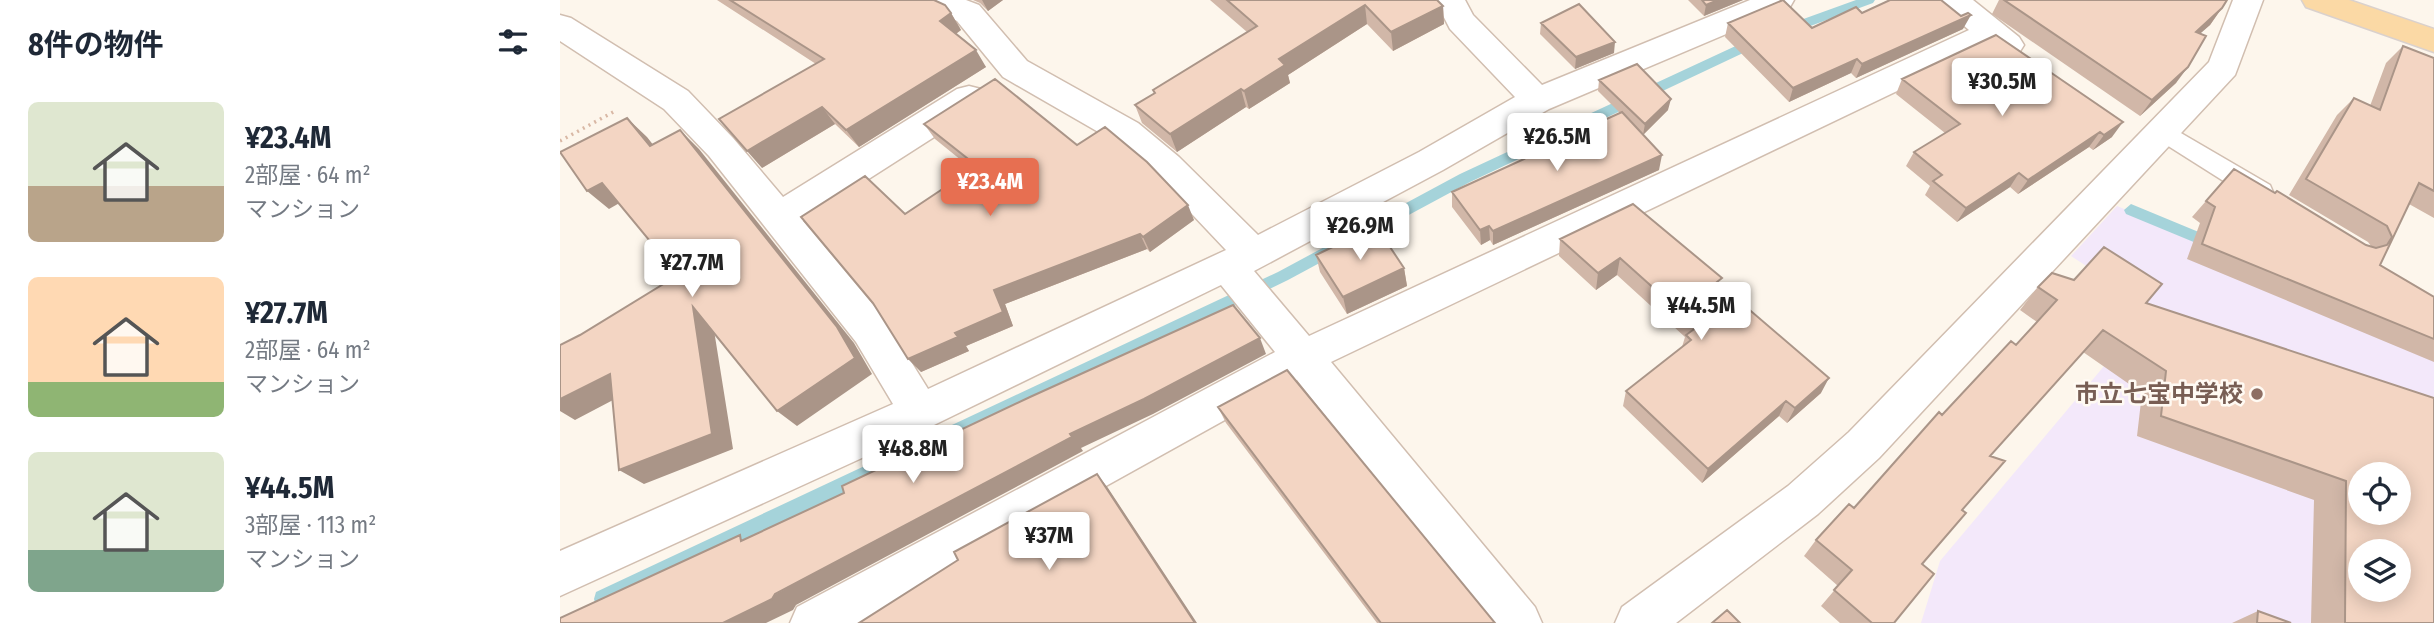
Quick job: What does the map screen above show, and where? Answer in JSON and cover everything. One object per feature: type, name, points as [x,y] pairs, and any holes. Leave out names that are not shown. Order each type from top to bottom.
[{"type":"main road","points":[[2316,0],[2434,41]]},
{"type":"street","points":[[938,0],[968,13],[1015,69],[1126,132],[1167,166],[1303,357],[1519,623]]},
{"type":"street","points":[[1450,0],[1461,21],[1537,100]]},
{"type":"street","points":[[560,574],[920,412],[1245,276],[1431,161],[1537,100],[1779,0]]},
{"type":"street","points":[[1953,0],[1990,33],[2036,64]]},
{"type":"street","points":[[1638,623],[1803,500],[1864,445],[2146,134],[2223,67],[2248,0]]},
{"type":"street","points":[[560,26],[676,100],[721,146],[870,330],[920,412]]},
{"type":"street","points":[[813,623],[1303,357],[1990,33]]},
{"type":"street","points":[[779,218],[1015,69]]},
{"type":"lane","points":[[2146,134],[2277,202]]},
{"type":"path","points":[[560,141],[658,88]]},
{"type":"shaded area","name":"市立七宝中学校","points":[[2117,206],[2353,304],[2434,314],[2434,623],[1921,623],[1940,561],[2152,309],[2071,256]]},
{"type":"building","points":[[730,0],[934,0],[945,5],[951,13],[940,21],[976,50],[846,130],[822,107],[747,151],[719,119],[824,59]]},
{"type":"building","points":[[1227,0],[1437,0],[1443,6],[1391,32],[1365,5],[1279,59],[1285,65],[1170,134],[1135,105],[1155,93],[1153,90],[1257,26]]},
{"type":"building","points":[[1702,0],[1718,0],[1706,5]]},
{"type":"building","points":[[1783,0],[1812,28],[1856,7],[1862,13],[1890,0],[1941,0],[1961,16],[1968,13],[1971,15],[1862,64],[1857,59],[1793,88],[1728,23]]},
{"type":"building","points":[[2004,0],[2227,0],[2196,32],[2206,36],[2188,67],[2152,100]]},
{"type":"building","points":[[1579,4],[1615,42],[1576,57],[1541,23]]},
{"type":"building","points":[[1996,35],[2123,122],[2104,135],[2100,132],[2028,180],[2019,173],[1966,208],[1933,181],[1942,175],[1914,152],[1960,124],[1902,79]]},
{"type":"building","points":[[2403,46],[2434,58],[2434,191],[2419,183],[2380,265],[2434,297],[2434,339],[2202,244],[2215,207],[2206,201],[2234,169],[2275,193],[2277,191],[2366,245],[2376,248],[2387,245],[2392,237],[2387,226],[2306,179],[2354,98],[2380,110]]},
{"type":"building","points":[[1637,64],[1671,99],[1645,124],[1599,80]]},
{"type":"building","points":[[995,79],[1077,145],[1105,127],[1147,162],[1188,205],[1143,237],[1140,234],[994,290],[1003,312],[955,333],[958,337],[908,359],[873,303],[801,217],[865,176],[905,214],[977,166],[924,124]]},
{"type":"building","points":[[1622,112],[1662,155],[1493,231],[1489,226],[1480,230],[1452,192],[1537,153],[1536,151]]},
{"type":"building","points":[[627,118],[650,146],[680,130],[837,327],[855,358],[777,411],[693,307],[712,434],[619,470],[610,374],[560,399],[560,345],[678,275],[602,183],[587,191],[560,152]]},
{"type":"building","points":[[1633,204],[1722,278],[1717,282],[1829,378],[1795,408],[1786,401],[1708,469],[1626,391],[1691,340],[1686,335],[1697,327],[1620,258],[1598,273],[1560,239]]},
{"type":"building","points":[[1376,226],[1404,268],[1343,297],[1316,255]]},
{"type":"building","points":[[2104,247],[2162,284],[2146,303],[2434,398],[2434,623],[2345,623],[2346,481],[2161,416],[2166,371],[2103,330],[1990,456],[2005,461],[1962,510],[1966,513],[1922,564],[1934,574],[1894,623],[1872,623],[1834,590],[1852,570],[1816,540],[1849,504],[1854,508],[1939,412],[1942,415],[2011,341],[2016,345],[2057,300],[2038,287],[2052,273],[2074,280]]},
{"type":"building","points":[[1233,305],[1260,338],[1144,399],[1070,434],[1072,437],[723,623],[560,623],[560,618],[740,535],[741,541],[844,493],[842,486]]},
{"type":"building","points":[[1287,370],[1495,623],[1381,623],[1218,407]]},
{"type":"building","points":[[1097,474],[1195,623],[859,623],[958,560],[954,552]]},
{"type":"building","points":[[1727,610],[1740,623],[1712,623]]},
{"type":"building","points":[[2258,611],[2291,623],[2257,623]]},
{"type":"waterway","points":[[1789,29],[1869,0]]},
{"type":"waterway","points":[[603,599],[1283,276],[1465,178],[1755,42]]},
{"type":"waterway","points":[[2131,210],[2213,244]]},
{"type":"place","name":"市立七宝中学校","points":[[2257,394]]}]
